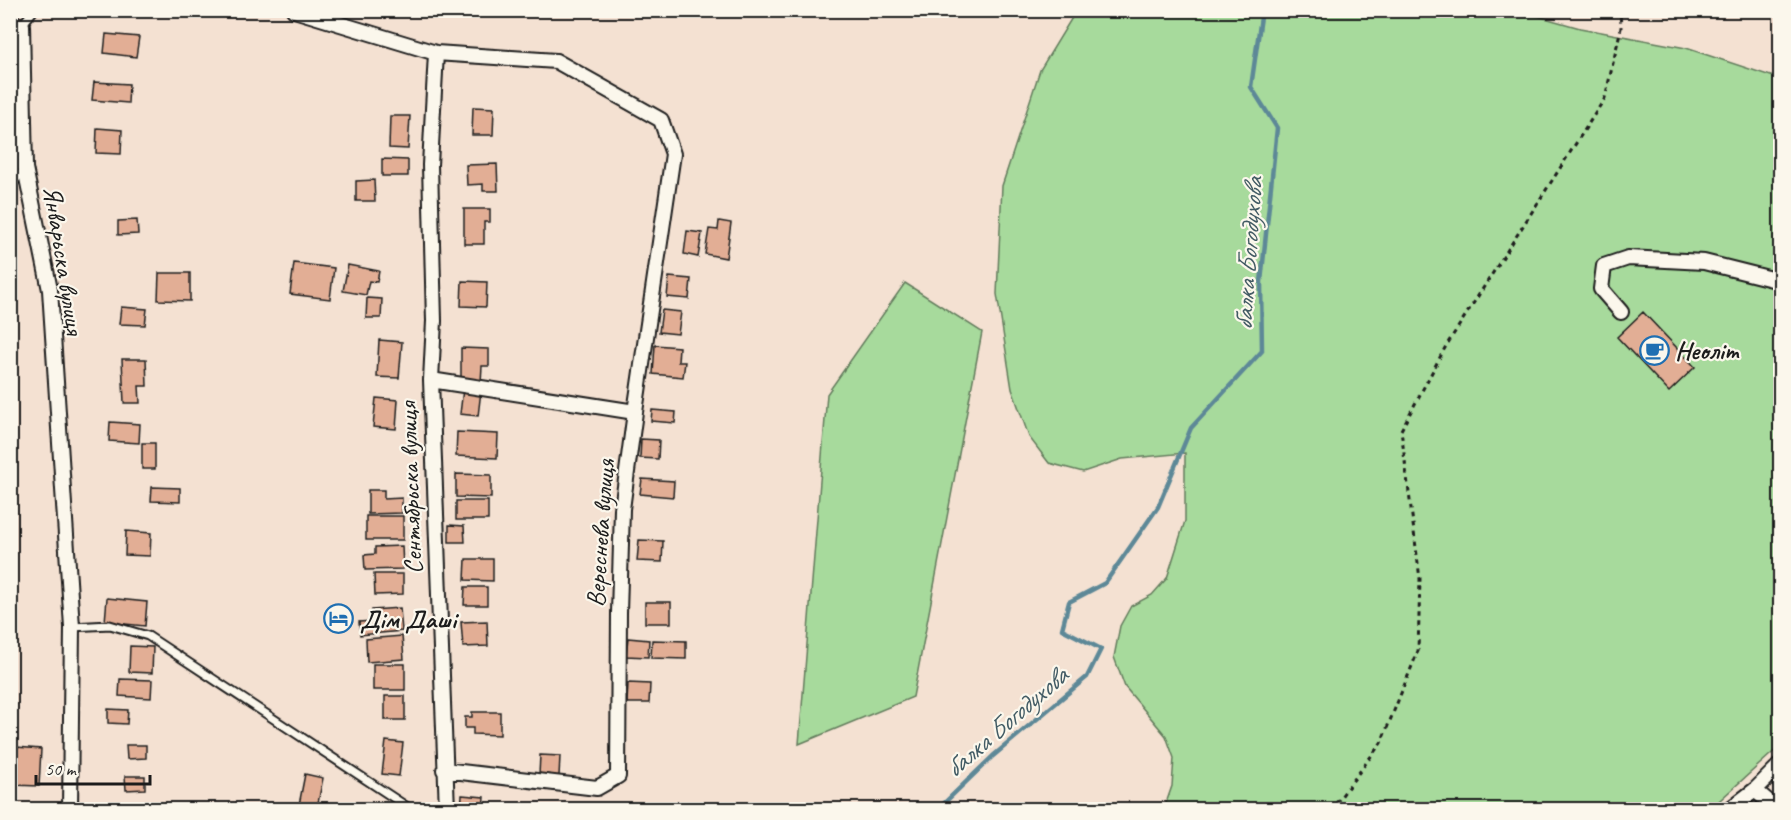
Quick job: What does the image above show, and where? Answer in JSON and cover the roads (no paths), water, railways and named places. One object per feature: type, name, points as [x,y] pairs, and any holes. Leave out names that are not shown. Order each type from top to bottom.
[{"type":"street","points":[[294,10],[436,53]]},
{"type":"street","name":"Январьска вулиця","points":[[22,25],[25,168],[50,290],[72,627],[70,810]]},
{"type":"street","name":"Вереснева вулиця","points":[[436,53],[556,61],[661,120],[673,154],[634,412],[622,509],[618,776],[597,788],[444,770]]},
{"type":"street","name":"Сентябрьска вулиця","points":[[436,53],[430,165],[434,321],[431,380],[447,810]]},
{"type":"street","points":[[1621,312],[1601,289],[1604,267],[1628,258],[1704,262],[1780,281]]},
{"type":"street","name":"Сентябрьска вулиця","points":[[431,380],[634,412]]},
{"type":"street","points":[[1729,810],[1755,790],[1780,765]]},
{"type":"street","points":[[1755,790],[1778,810]]},
{"type":"lane","points":[[10,14],[22,25],[34,10]]},
{"type":"lane","points":[[10,187],[25,168]]},
{"type":"lane","points":[[72,627],[110,625],[148,636],[412,810]]},
{"type":"waterway","name":"балка Богодухова","points":[[937,810],[993,756],[1087,677],[1101,649],[1062,629],[1069,602],[1105,583],[1158,507],[1191,428],[1262,351],[1261,282],[1277,128],[1251,87],[1262,10]]},
{"type":"place","name":"Неоліт","points":[[1654,350]]},
{"type":"place","name":"Дім Даші","points":[[339,619]]}]
